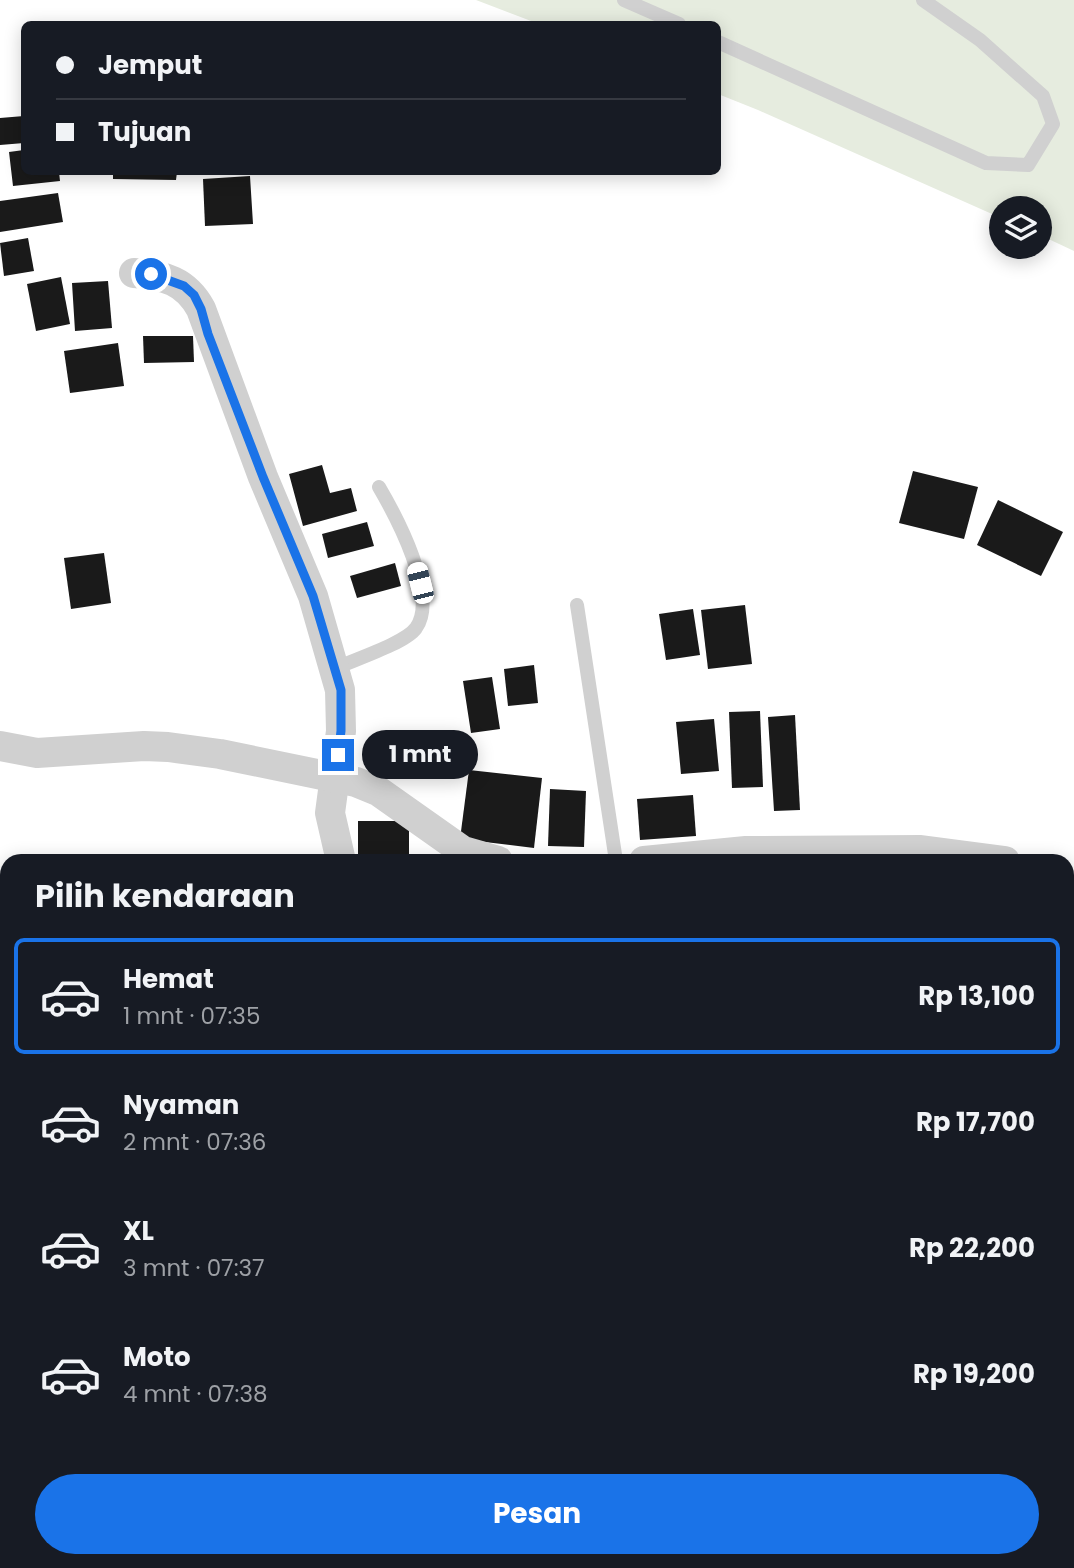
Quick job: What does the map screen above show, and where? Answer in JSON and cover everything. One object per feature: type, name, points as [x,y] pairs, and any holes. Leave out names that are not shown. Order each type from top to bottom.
[{"type":"street","points":[[134,273],[151,274],[184,286],[194,295],[263,477],[313,596],[341,690],[341,731],[330,813],[339,854]]},
{"type":"street","points":[[0,746],[37,752],[168,747],[220,754],[356,782],[379,791],[463,851],[474,854]]},
{"type":"street","points":[[804,854],[921,850],[952,854]]},
{"type":"lane","points":[[624,0],[671,21]]},
{"type":"lane","points":[[721,43],[986,163],[1028,165],[1053,124],[1043,96],[980,40],[923,0]]},
{"type":"lane","points":[[334,669],[399,641],[415,629],[421,617],[420,583],[413,557],[399,521],[379,487]]},
{"type":"lane","points":[[577,605],[615,854]]},
{"type":"shaded area","points":[[476,0],[1074,0],[1074,251],[1052,241],[1052,196],[989,196],[989,213],[721,95],[721,21],[531,21]]},
{"type":"building","points":[[21,116],[21,143],[0,145],[0,118]]},
{"type":"building","points":[[21,150],[21,175],[59,175],[60,181],[13,186],[9,152]]},
{"type":"building","points":[[113,175],[177,175],[176,180],[113,179]]},
{"type":"building","points":[[250,176],[253,224],[205,226],[203,179]]},
{"type":"building","points":[[58,193],[63,222],[0,232],[0,201]]},
{"type":"building","points":[[28,238],[34,271],[4,276],[0,243]]},
{"type":"building","points":[[61,277],[70,324],[36,331],[27,284]]},
{"type":"building","points":[[108,281],[112,328],[75,331],[72,283]]},
{"type":"building","points":[[143,336],[193,336],[194,362],[144,363]]},
{"type":"building","points":[[118,343],[124,386],[70,393],[64,351]]},
{"type":"building","points":[[322,465],[330,493],[351,488],[357,511],[303,526],[289,474]]},
{"type":"building","points":[[913,471],[978,487],[964,539],[899,523]]},
{"type":"building","points":[[998,500],[1063,532],[1041,576],[977,545]]},
{"type":"building","points":[[367,522],[374,546],[328,558],[322,534]]},
{"type":"building","points":[[104,553],[111,603],[71,609],[64,558]]},
{"type":"building","points":[[395,563],[401,586],[357,598],[350,576]]},
{"type":"building","points":[[745,605],[752,664],[708,669],[701,610]]},
{"type":"building","points":[[693,609],[700,655],[666,660],[659,614]]},
{"type":"building","points":[[534,665],[538,703],[508,706],[504,669]]},
{"type":"building","points":[[492,677],[500,729],[471,733],[463,681]]},
{"type":"building","points":[[760,711],[763,787],[732,788],[729,712]]},
{"type":"building","points":[[795,715],[800,810],[774,811],[768,717]]},
{"type":"building","points":[[714,719],[719,771],[681,774],[676,722]]},
{"type":"building","points":[[469,770],[542,778],[534,848],[460,839]]},
{"type":"building","points":[[550,789],[586,791],[584,847],[548,846]]},
{"type":"building","points":[[693,795],[696,836],[640,840],[637,799]]},
{"type":"building","points":[[358,821],[409,821],[409,854],[358,854]]},
{"type":"route","points":[[151,274],[184,286],[194,295],[263,477],[313,596],[341,690],[338,755]]}]
